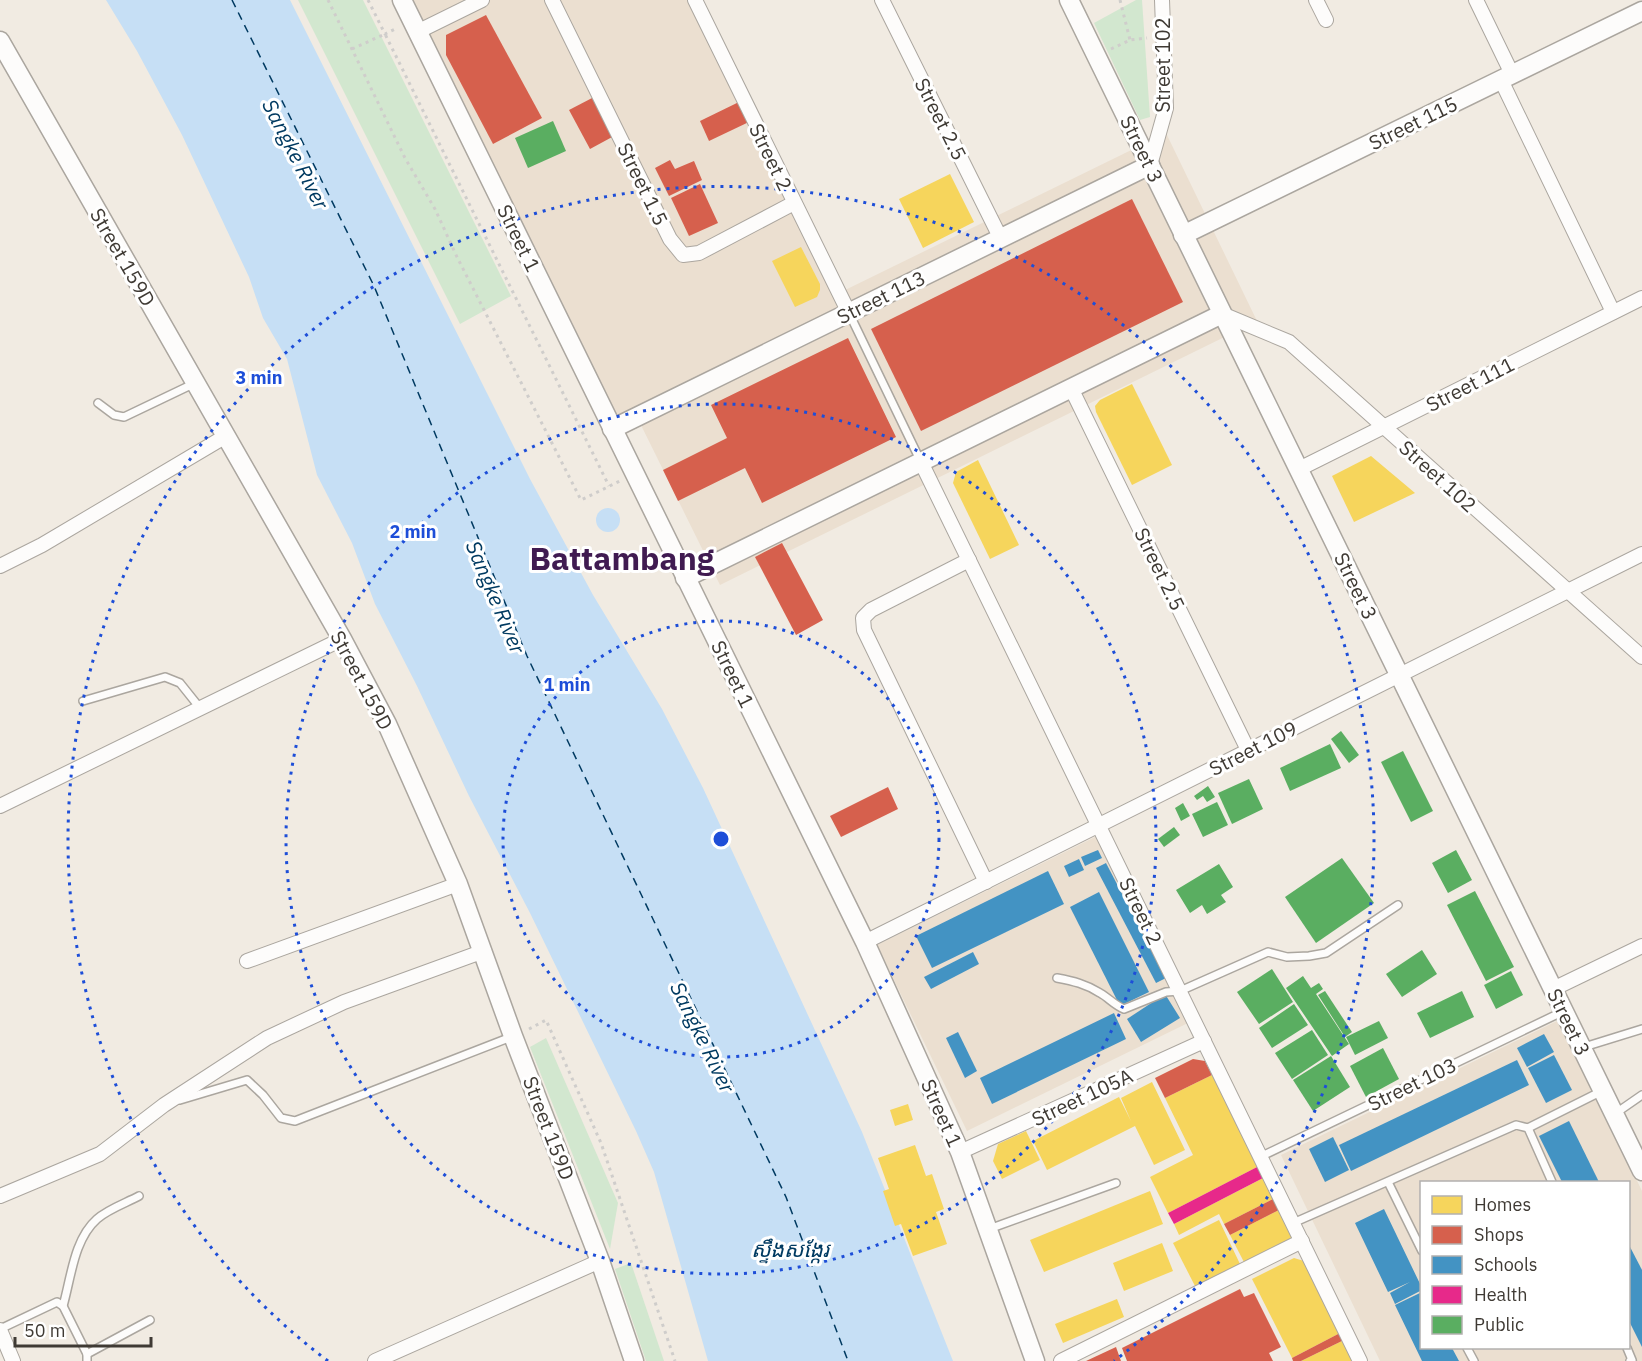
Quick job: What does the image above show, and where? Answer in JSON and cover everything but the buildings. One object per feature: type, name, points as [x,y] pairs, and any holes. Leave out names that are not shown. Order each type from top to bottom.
[{"type":"street","name":"Street 1","points":[[402,0],[865,942],[960,1152],[1035,1361]]},
{"type":"street","points":[[414,26],[482,0]]},
{"type":"street","name":"Street 1.5","points":[[552,0],[670,239],[683,255],[699,253],[794,203]]},
{"type":"street","name":"Street 2","points":[[695,0],[849,313]]},
{"type":"street","name":"Street 2.5","points":[[882,0],[1001,238]]},
{"type":"street","name":"Street 102","points":[[1150,165],[1166,108],[1162,0]]},
{"type":"street","points":[[1316,0],[1326,20]]},
{"type":"street","points":[[1476,0],[1507,77],[1613,312]]},
{"type":"street","name":"Street 3","points":[[1073,1],[1096,55],[1642,1171]]},
{"type":"street","name":"Street 115","points":[[1184,235],[1642,11]]},
{"type":"street","name":"Street 159D","points":[[0,41],[342,639],[387,724],[458,884],[484,951],[513,1036],[600,1261],[634,1361]]},
{"type":"street","name":"Street 113","points":[[612,429],[1150,165]]},
{"type":"street","name":"Street 111","points":[[1299,469],[1642,298]]},
{"type":"street","points":[[685,578],[1222,314]]},
{"type":"street","name":"Street 102","points":[[1222,314],[1289,342],[1642,657]]},
{"type":"street","name":"Street 2.5","points":[[1071,388],[1248,750]]},
{"type":"street","points":[[0,566],[42,545],[226,436]]},
{"type":"street","name":"Street 2","points":[[921,462],[1360,1361]]},
{"type":"street","name":"Street 109","points":[[865,942],[1642,554]]},
{"type":"street","points":[[969,560],[870,610],[863,618],[864,630],[986,882]]},
{"type":"street","points":[[0,806],[342,639]]},
{"type":"street","points":[[247,961],[458,884]]},
{"type":"street","points":[[1553,989],[1642,946]]},
{"type":"street","points":[[0,1196],[100,1154],[164,1105],[267,1038],[344,1002],[484,951]]},
{"type":"street","name":"Street 105A","points":[[960,1152],[1204,1041]]},
{"type":"street","points":[[1061,1361],[1302,1242]]},
{"type":"street","points":[[375,1361],[600,1261]]},
{"type":"street","points":[[0,1330],[13,1361]]},
{"type":"lane","points":[[849,313],[921,462]]},
{"type":"lane","points":[[98,403],[114,416],[124,417],[196,383]]},
{"type":"lane","points":[[83,701],[165,677],[180,683],[200,708]]},
{"type":"lane","points":[[1057,978],[1082,983],[1103,994],[1114,1005],[1124,1009],[1166,992],[1180,991],[1268,952],[1287,957],[1326,953],[1398,905]]},
{"type":"lane","name":"Street 103","points":[[1260,1157],[1564,1011]]},
{"type":"lane","points":[[1581,1047],[1640,1030],[1642,1039]]},
{"type":"lane","points":[[164,1105],[247,1080],[263,1095],[281,1118],[296,1121],[513,1036]]},
{"type":"lane","points":[[1293,1223],[1516,1125],[1528,1128],[1602,1091]]},
{"type":"lane","points":[[1614,1114],[1642,1095]]},
{"type":"lane","points":[[1528,1128],[1552,1181]]},
{"type":"lane","points":[[1388,1182],[1420,1247]]},
{"type":"lane","points":[[988,1229],[1116,1183]]},
{"type":"lane","points":[[63,1306],[81,1241],[89,1228],[98,1218],[139,1196]]},
{"type":"lane","points":[[0,1330],[57,1302],[63,1306],[87,1357],[150,1320]]},
{"type":"path","points":[[328,0],[405,158],[435,209],[457,257],[581,500],[635,474]]},
{"type":"path","points":[[368,0],[609,486]]},
{"type":"path","points":[[1120,0],[1130,40]]},
{"type":"path","points":[[352,49],[385,34],[414,26]]},
{"type":"path","points":[[1096,55],[1130,40],[1164,37]]},
{"type":"path","points":[[513,1036],[546,1020],[601,1143],[675,1361]]},
{"type":"shaded area","points":[[402,0],[695,0],[839,293],[1166,133],[1257,321],[720,585],[637,417],[612,429]]},
{"type":"shaded area","points":[[1099,835],[1190,1022],[967,1131],[877,945]]},
{"type":"shaded area","points":[[1559,1020],[1642,1191],[1642,1361],[1380,1361],[1281,1155]]},
{"type":"green space","points":[[298,0],[363,0],[511,296],[460,324]]},
{"type":"green space","points":[[1136,0],[1142,0],[1150,117],[1140,120],[1094,23]]},
{"type":"green space","points":[[546,1038],[618,1203],[610,1249],[530,1047]]},
{"type":"green space","points":[[631,1263],[664,1361],[646,1361],[615,1269]]},
{"type":"water","name":"ស្ទឹងសង្កែរ","points":[[106,0],[290,0],[530,479],[593,595],[662,709],[703,788],[862,1132],[953,1361],[708,1361],[654,1172],[636,1131],[375,604],[352,543],[317,475],[287,359],[263,318],[249,277],[182,135],[137,51]]},
{"type":"water","points":[[608,508],[616,512],[620,520],[616,528],[608,532],[600,528],[596,520],[600,512]]},
{"type":"ferry route","points":[[232,0],[374,286],[527,656],[786,1197],[848,1361]]},
{"type":"district","name":"Battambang","points":[[622,558]]},
{"type":"water label","name":"Sangke River","points":[[296,154]]},
{"type":"water label","name":"Sangke River","points":[[496,597]]},
{"type":"water label","name":"Sangke River","points":[[703,1037]]}]
